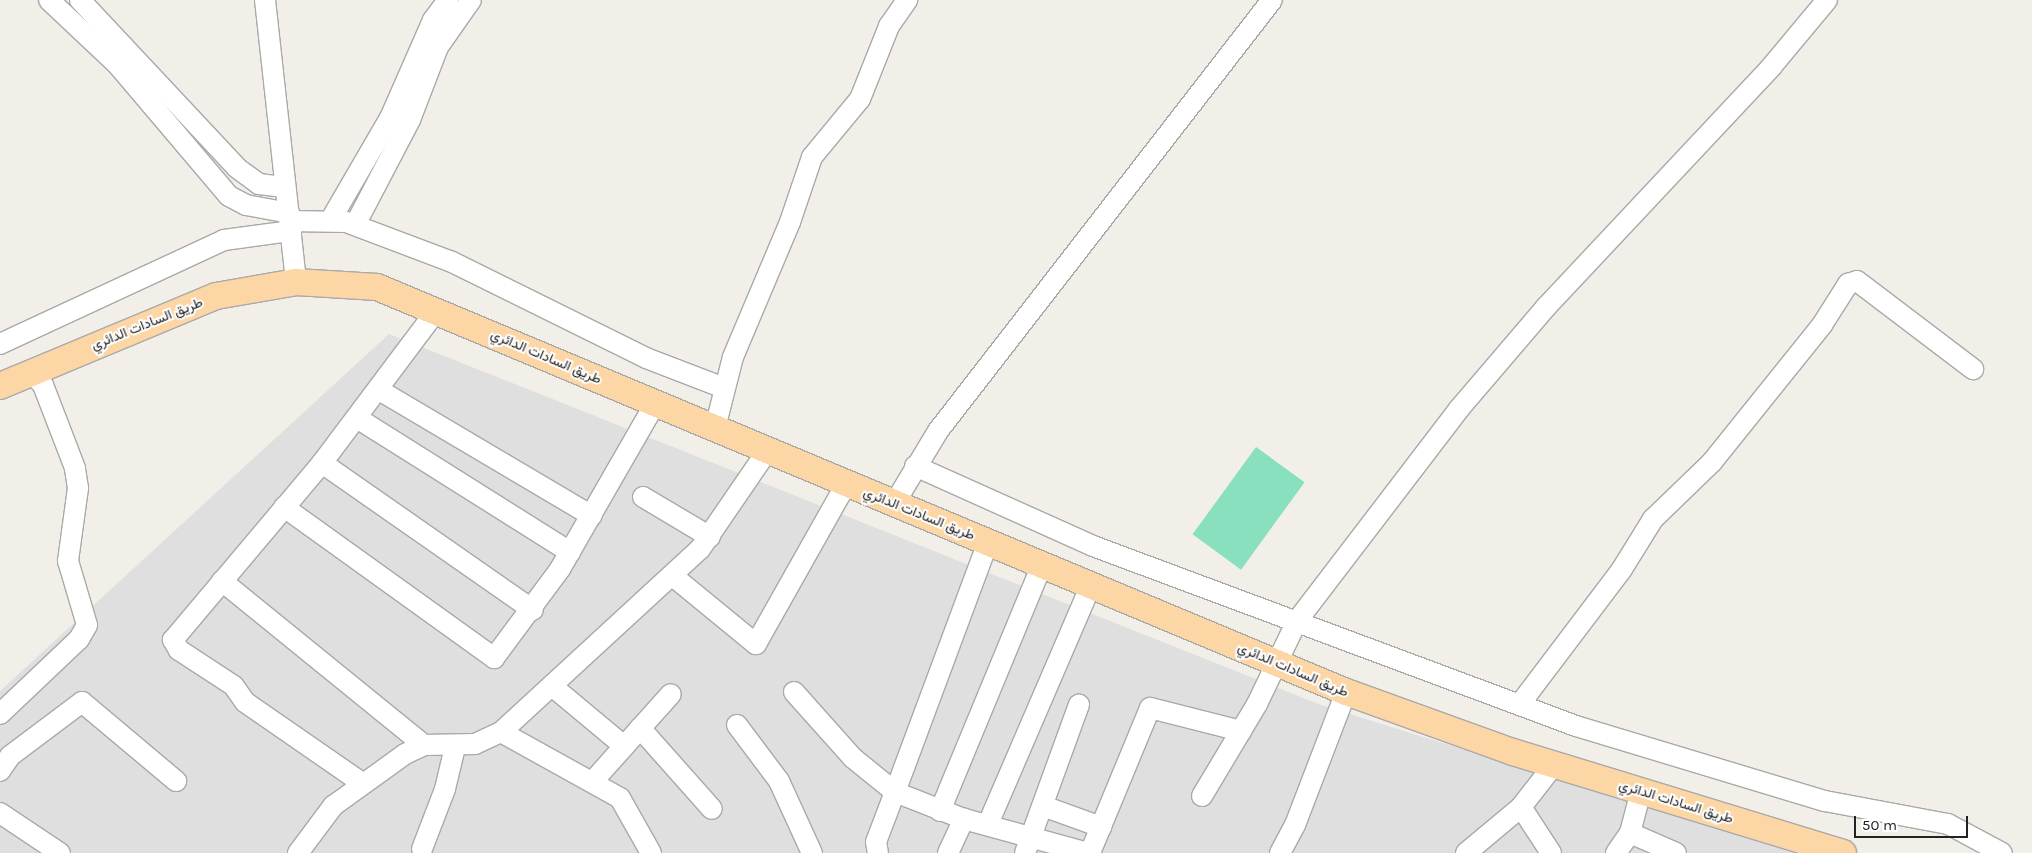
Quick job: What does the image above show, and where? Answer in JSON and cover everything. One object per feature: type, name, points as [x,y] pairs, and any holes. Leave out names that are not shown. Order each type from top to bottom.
[{"type":"main road","name":"طريق السادات الدائري","points":[[0,386],[216,296],[296,282],[377,287],[437,310],[655,404],[1346,692],[1553,766],[1641,790],[1799,847],[1843,853]]},
{"type":"street","points":[[49,0],[117,64],[229,196],[246,205],[290,221]]},
{"type":"street","points":[[80,0],[237,168],[258,184],[285,187]]},
{"type":"street","points":[[265,0],[296,282]]},
{"type":"street","points":[[330,221],[390,118],[433,20],[448,0]]},
{"type":"street","points":[[355,225],[410,120],[438,47],[471,0]]},
{"type":"street","points":[[715,428],[724,388],[812,157],[860,99],[889,26],[907,0]]},
{"type":"street","points":[[894,504],[915,466],[1272,0]]},
{"type":"street","points":[[1202,796],[1279,663],[1297,621],[1459,409],[1546,307],[1772,66],[1827,0]]},
{"type":"street","points":[[0,344],[224,240],[290,221],[330,221],[355,225],[459,265],[646,358],[724,388]]},
{"type":"street","points":[[1520,704],[1622,569],[1653,519],[1729,442],[1822,325],[1848,284],[1857,282],[1973,368]]},
{"type":"street","points":[[362,783],[174,645],[175,635],[322,463],[379,390],[437,310]]},
{"type":"street","points":[[0,714],[79,639],[88,625],[68,561],[78,488],[76,468],[43,385],[31,372]]},
{"type":"street","points":[[379,390],[592,516]]},
{"type":"street","points":[[284,507],[491,658],[498,656],[533,610],[592,516],[655,404]]},
{"type":"street","points":[[357,418],[570,552]]},
{"type":"street","points":[[298,853],[333,806],[362,783],[424,746],[455,747],[484,742],[500,732],[674,577],[710,537],[767,451]]},
{"type":"street","points":[[322,463],[533,610]]},
{"type":"street","points":[[915,466],[1093,546],[1637,746],[1825,801],[1948,824],[2002,853]]},
{"type":"street","points":[[674,577],[756,644],[846,484]]},
{"type":"street","points":[[643,497],[710,537]]},
{"type":"street","points":[[878,853],[876,842],[988,542]]},
{"type":"street","points":[[940,811],[1042,565]]},
{"type":"street","points":[[222,581],[424,746]]},
{"type":"street","points":[[988,824],[1092,585]]},
{"type":"street","points":[[552,686],[624,746]]},
{"type":"street","points":[[794,692],[853,758],[895,792],[940,811],[988,824],[1029,844],[1089,853],[1150,708],[1160,707],[1241,731]]},
{"type":"street","points":[[1280,853],[1295,825],[1346,692]]},
{"type":"street","points":[[594,780],[672,694]]},
{"type":"street","points":[[3,757],[82,702],[176,781]]},
{"type":"street","points":[[1029,844],[1080,705]]},
{"type":"street","points":[[736,725],[779,781],[812,853]]},
{"type":"street","points":[[640,728],[712,809]]},
{"type":"street","points":[[500,732],[594,780],[620,798],[652,853]]},
{"type":"street","points":[[422,849],[446,789],[455,747]]},
{"type":"street","points":[[1466,853],[1521,807],[1553,766]]},
{"type":"street","points":[[1616,853],[1630,833],[1641,790]]},
{"type":"street","points":[[1043,806],[1101,827]]},
{"type":"street","points":[[1521,807],[1552,853]]},
{"type":"street","points":[[0,813],[60,853]]},
{"type":"street","points":[[948,853],[964,819]]},
{"type":"street","points":[[1630,833],[1676,853]]},
{"type":"shaded area","points":[[389,334],[1321,705],[1795,853],[0,853],[0,691]]},
{"type":"green space","points":[[1256,447],[1305,482],[1241,570],[1193,534]]}]
